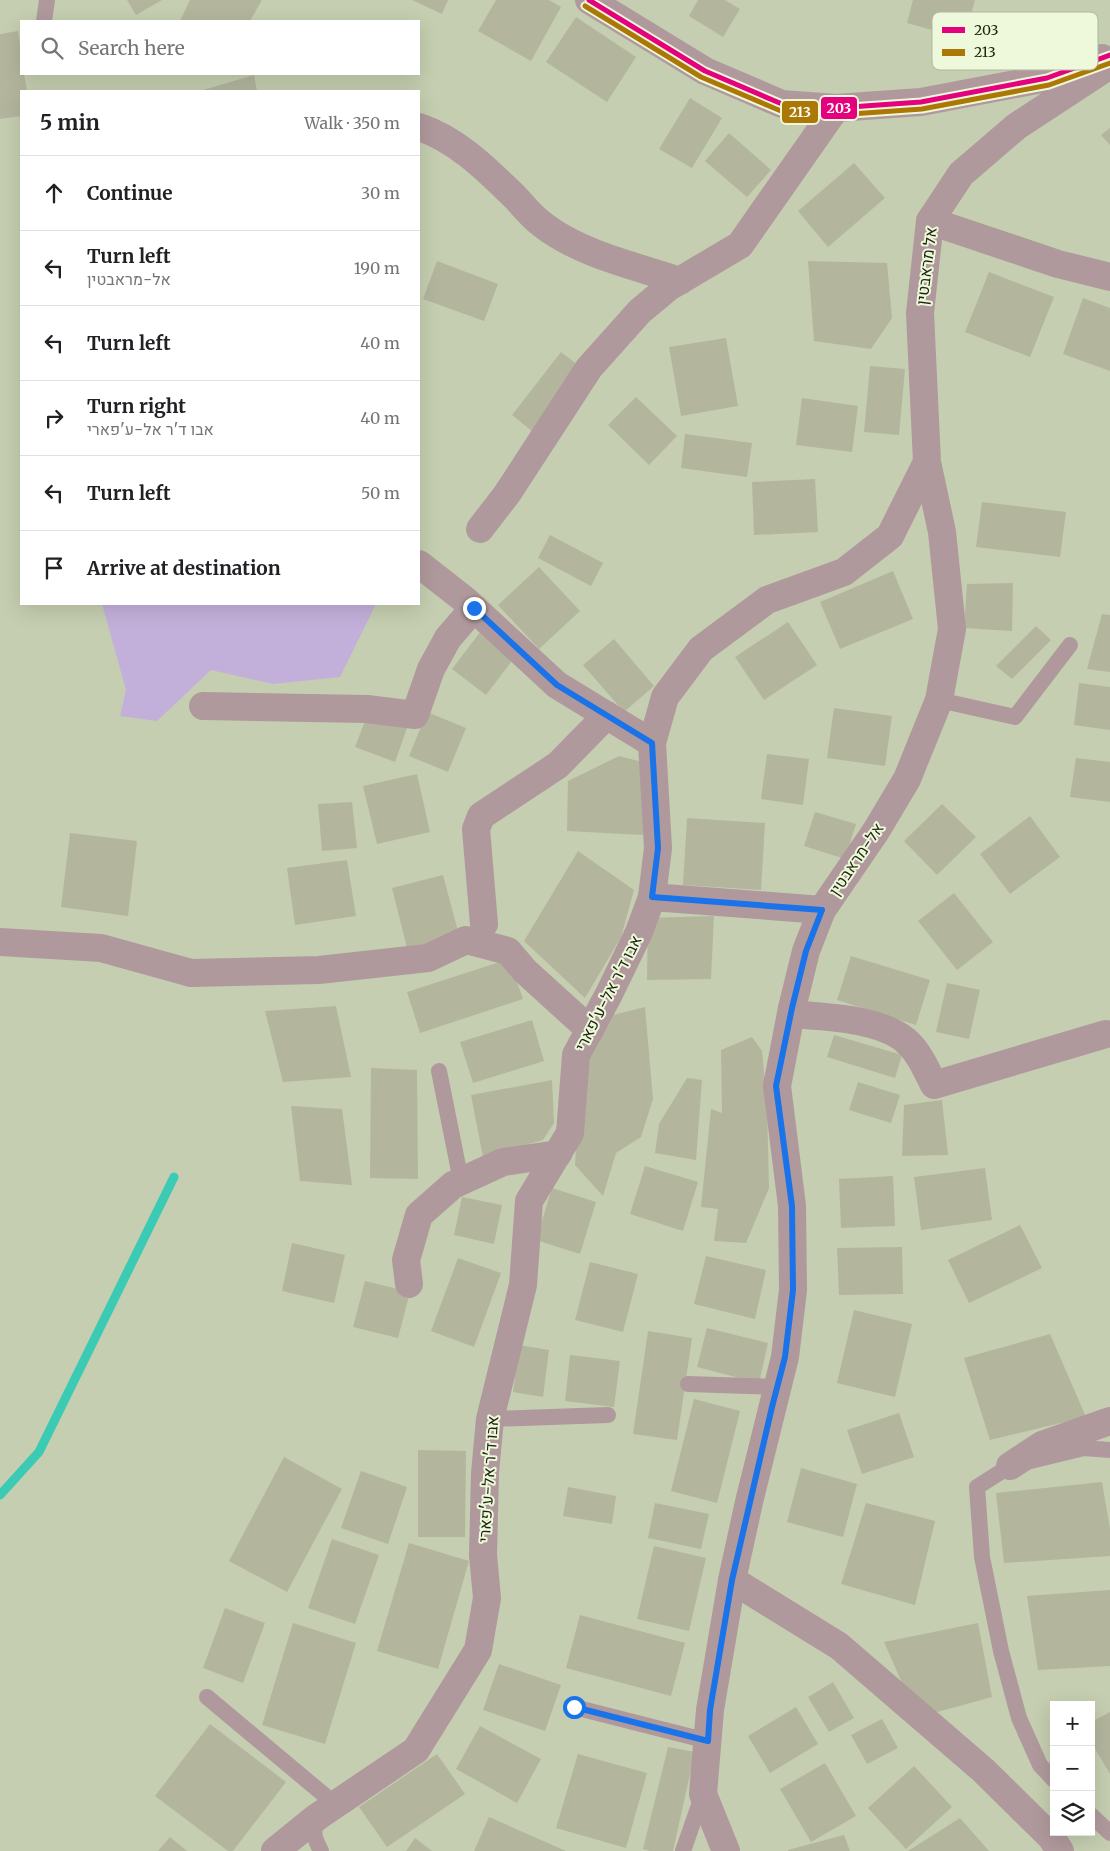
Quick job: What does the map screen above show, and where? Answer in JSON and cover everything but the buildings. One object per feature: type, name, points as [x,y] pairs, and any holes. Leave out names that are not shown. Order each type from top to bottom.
[{"type":"street","points":[[589,0],[704,71],[782,104],[836,108],[921,102],[1047,78],[1069,70]]},
{"type":"street","points":[[1098,59],[1110,55]]},
{"type":"street","name":"אל מראבטין","points":[[927,462],[920,313],[930,221],[961,174],[1017,126],[1110,65]]},
{"type":"street","points":[[480,529],[506,494],[589,368],[640,311],[669,286],[740,245],[836,108]]},
{"type":"street","points":[[420,127],[436,133],[474,158],[542,225],[567,240],[594,252],[680,281]]},
{"type":"street","points":[[930,221],[1058,264],[1110,277]]},
{"type":"street","name":"אל-מראבטין","points":[[726,1851],[703,1794],[710,1710],[732,1580],[785,1357],[793,1290],[792,1206],[776,1086],[806,951],[822,910],[876,831],[907,779],[939,700],[952,629],[942,532],[927,462]]},
{"type":"street","name":"אבו ד'ר אל-ע'פארי","points":[[275,1851],[326,1811],[416,1750],[478,1650],[486,1598],[483,1555],[485,1473],[490,1419],[523,1285],[529,1201],[570,1133],[576,1054],[610,994],[652,897],[658,848],[652,743],[665,697],[701,649],[767,600],[844,572],[890,536],[927,462]]},
{"type":"street","points":[[420,565],[474,608],[557,685],[652,743]]},
{"type":"street","points":[[203,706],[367,709],[415,715],[431,668],[448,638],[474,608]]},
{"type":"street","points":[[484,924],[476,829],[482,816],[558,765],[607,715]]},
{"type":"street","points":[[652,897],[822,910]]},
{"type":"street","points":[[0,942],[101,948],[191,973],[320,970],[428,958],[466,940],[508,951],[525,972],[590,1030]]},
{"type":"street","points":[[791,1014],[846,1018],[879,1026],[904,1039],[918,1054],[934,1084],[1106,1034]]},
{"type":"street","points":[[409,1284],[406,1260],[419,1215],[453,1185],[503,1162],[558,1154]]},
{"type":"street","points":[[1010,1466],[1042,1446],[1110,1421]]},
{"type":"street","points":[[732,1580],[839,1646],[983,1770],[1051,1837],[1060,1851]]},
{"type":"lane","points":[[44,20],[47,0]]},
{"type":"lane","points":[[939,700],[1015,717],[1070,645]]},
{"type":"lane","points":[[438,1071],[461,1181]]},
{"type":"lane","points":[[688,1384],[777,1387]]},
{"type":"lane","points":[[490,1419],[608,1415]]},
{"type":"lane","points":[[1050,1776],[1040,1765],[1019,1718],[1001,1651],[982,1557],[977,1487],[1010,1466],[1084,1448],[1110,1450]]},
{"type":"lane","points":[[207,1697],[326,1811],[313,1828],[314,1837],[321,1851]]},
{"type":"lane","points":[[574,1707],[708,1741]]},
{"type":"lane","points":[[683,1851],[703,1794]]},
{"type":"lane","points":[[1095,1819],[1110,1833]]},
{"type":"shaded area","points":[[102,605],[376,605],[340,677],[273,684],[211,670],[157,721],[120,716],[126,690]]},
{"type":"waterway","points":[[0,1495],[39,1452],[174,1177]]},
{"type":"transit line","name":"203","points":[[589,0],[705,71],[782,104],[836,108],[921,102],[1047,78],[1069,70]]},
{"type":"transit line","name":"213","points":[[585,6],[701,77],[781,111],[837,115],[922,109],[1049,85],[1091,70]]},
{"type":"transit line","name":"203","points":[[1098,59],[1110,55]]},
{"type":"transit line","name":"213","points":[[1098,67],[1110,63]]},
{"type":"route","points":[[474,608],[557,685],[652,743],[658,848],[652,897],[822,910],[806,951],[776,1086],[792,1206],[793,1290],[785,1357],[732,1580],[710,1710],[708,1741],[574,1707]]}]
